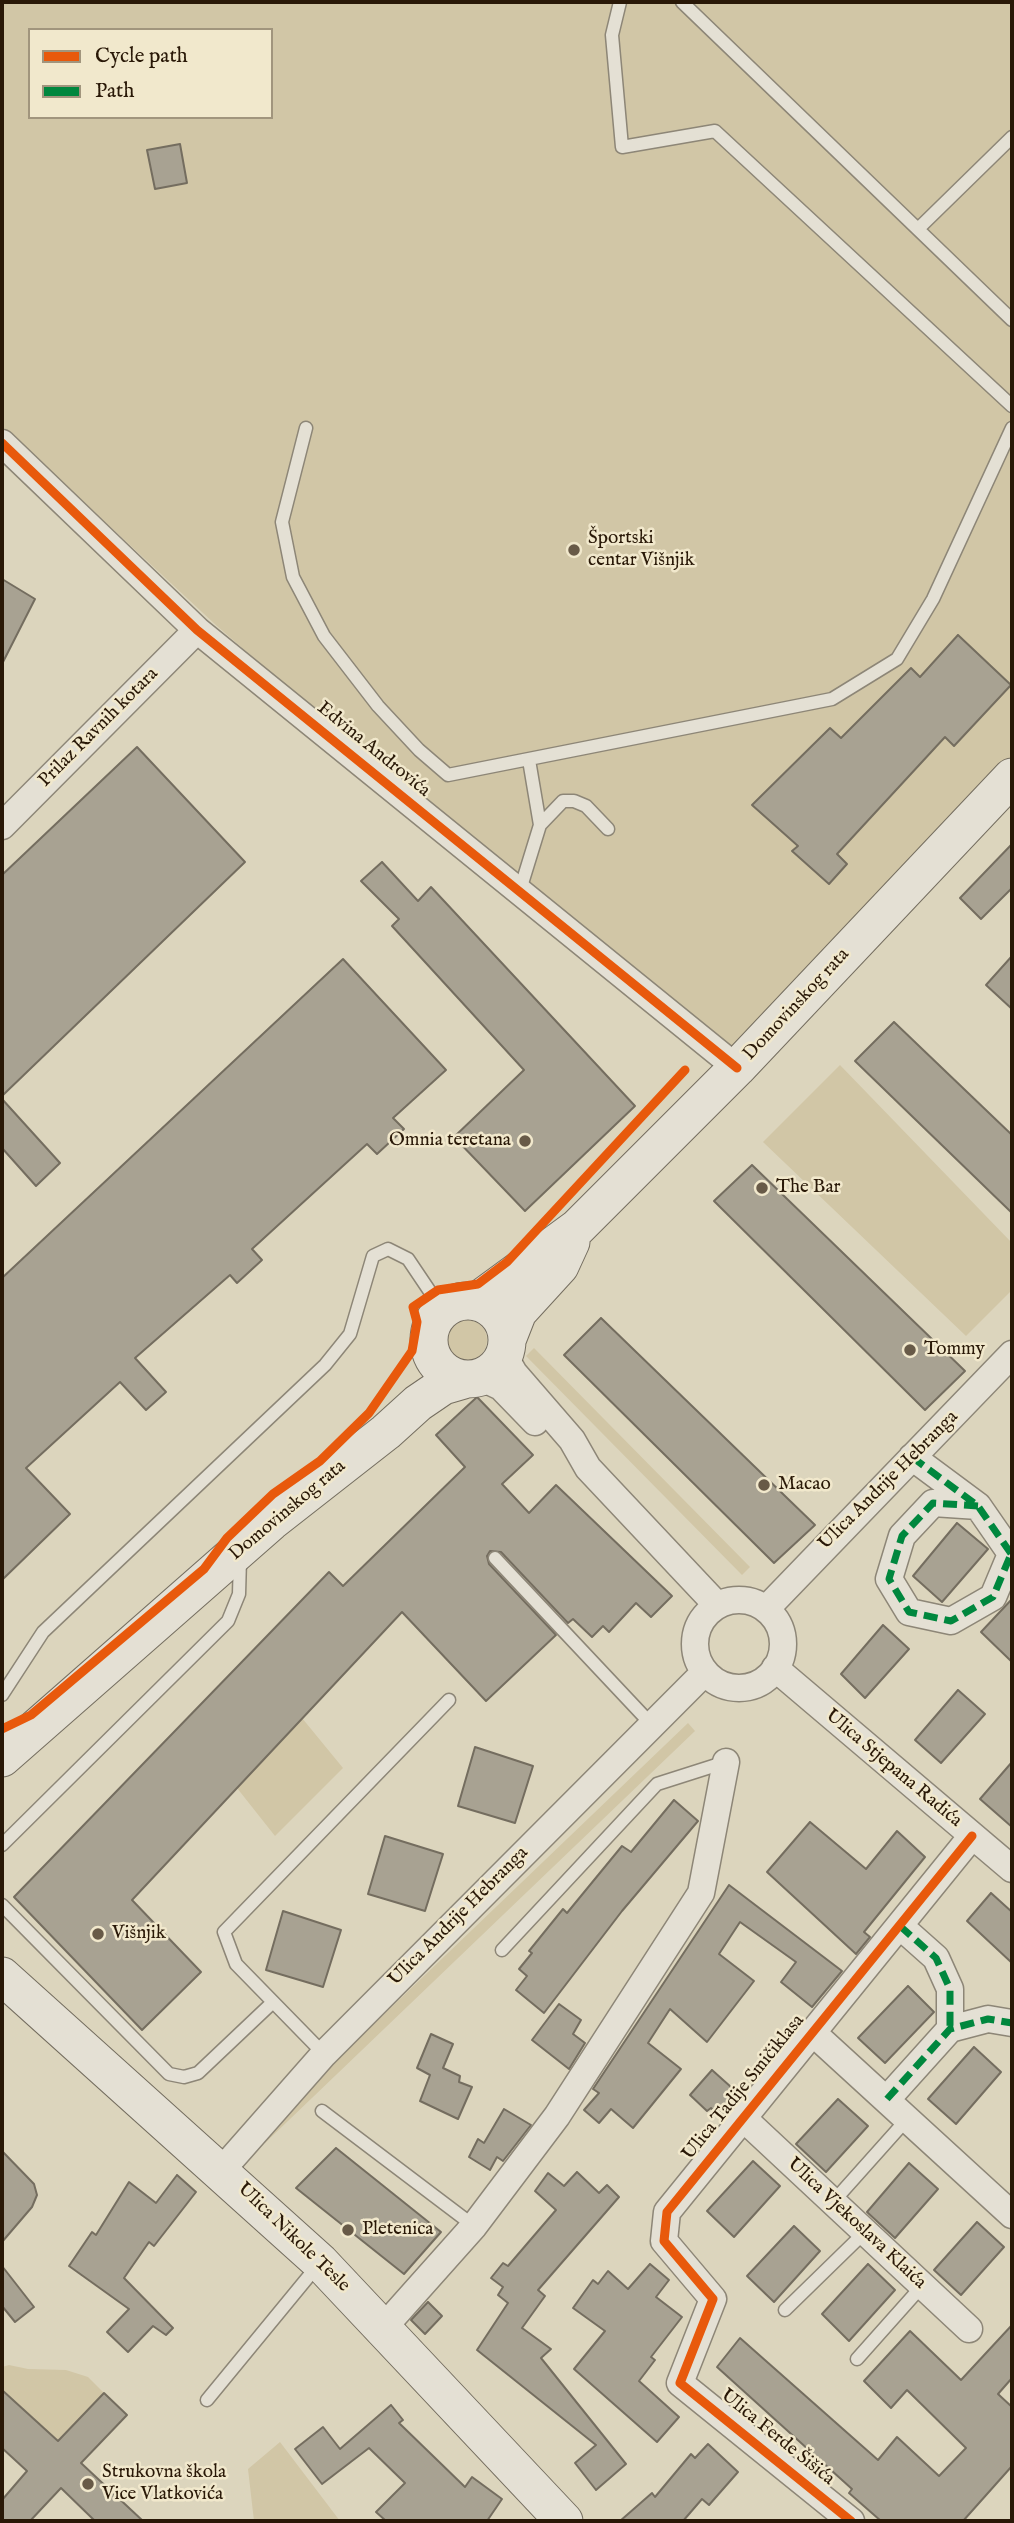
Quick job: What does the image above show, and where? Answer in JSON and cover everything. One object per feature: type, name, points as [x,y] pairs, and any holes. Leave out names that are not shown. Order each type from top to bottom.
[{"type":"main road","name":"Domovinskog rata","points":[[459,1306],[577,1228],[737,1068],[1012,777]]},
{"type":"main road","name":"Domovinskog rata","points":[[2,1758],[271,1522],[427,1397],[490,1363],[519,1312],[560,1266],[577,1228]]},
{"type":"main road","points":[[459,1306],[487,1306],[500,1319],[490,1363],[443,1370],[430,1349],[431,1328],[459,1306]]},
{"type":"main road","name":"Domovinskog rata","points":[[353,1457],[373,1418],[424,1363],[430,1349]]},
{"type":"main road","name":"Ulica Nikole Tesle","points":[[2,1976],[320,2262],[564,2521]]},
{"type":"street","name":"Edvina Androvića","points":[[2,443],[197,629],[737,1068]]},
{"type":"street","name":"Prilaz Ravnih kotara","points":[[2,826],[197,629]]},
{"type":"street","name":"Ulica Andrije Hebranga","points":[[766,1609],[1012,1354]]},
{"type":"street","points":[[490,1363],[501,1387],[565,1455],[589,1468],[717,1605]]},
{"type":"street","points":[[912,1457],[978,1506],[1012,1555],[993,1597],[951,1621],[909,1612],[890,1579],[902,1536],[933,1503],[978,1506]]},
{"type":"street","points":[[742,1600],[766,1609],[780,1630],[782,1643],[775,1668],[766,1678],[741,1688],[716,1681],[705,1672],[695,1649],[699,1623],[717,1605],[742,1600]]},
{"type":"street","name":"Ulica Stjepana Radića","points":[[775,1668],[1012,1869]]},
{"type":"street","name":"Ulica Andrije Hebranga","points":[[221,2171],[324,2054],[705,1672]]},
{"type":"street","points":[[384,2327],[474,2225],[557,2116],[701,1893],[726,1762]]},
{"type":"street","name":"Ulica Tadije Smičiklasa","points":[[680,2383],[713,2299],[664,2241],[667,2212],[972,1836]]},
{"type":"street","points":[[900,1926],[936,1958],[950,1989],[950,2029]]},
{"type":"street","points":[[887,2099],[950,2029],[988,2019],[1012,2024]]},
{"type":"street","points":[[812,2032],[1012,2215]]},
{"type":"street","name":"Ulica Vjekoslava Klaića","points":[[743,2118],[968,2329]]},
{"type":"street","name":"Ulica Ferde Šišića","points":[[680,2383],[851,2521]]},
{"type":"lane","points":[[620,2],[612,35],[622,147],[715,131],[1012,406]]},
{"type":"lane","points":[[682,2],[1012,320]]},
{"type":"lane","points":[[919,228],[1012,137]]},
{"type":"lane","points":[[306,428],[282,522],[293,577],[324,636],[378,706],[419,750],[448,775],[832,699],[897,659],[933,598],[1012,428]]},
{"type":"lane","points":[[528,760],[540,825]]},
{"type":"lane","points":[[520,890],[540,825],[563,801],[574,801],[586,806],[608,829]]},
{"type":"lane","points":[[2,1695],[43,1632],[326,1365],[350,1334],[373,1256],[388,1250],[408,1259],[459,1306]]},
{"type":"lane","points":[[2,1845],[228,1620],[239,1594],[239,1551]]},
{"type":"lane","points":[[495,1558],[652,1724]]},
{"type":"lane","points":[[324,2054],[236,1964],[224,1932],[449,1700]]},
{"type":"lane","points":[[502,1950],[657,1784],[726,1762]]},
{"type":"lane","points":[[2,1905],[169,2074],[184,2077],[198,2073],[272,2003]]},
{"type":"lane","points":[[322,2111],[474,2225]]},
{"type":"lane","points":[[833,2202],[908,2118]]},
{"type":"lane","points":[[785,2311],[865,2232]]},
{"type":"lane","points":[[207,2400],[320,2262]]},
{"type":"lane","points":[[857,2360],[922,2286]]},
{"type":"shaded area","name":"Športski centar Višnjik","points":[[2,2],[1012,2],[1012,777],[737,1068],[520,890],[217,626],[2,426]]},
{"type":"shaded area","points":[[840,1065],[1012,1243],[1012,1290],[966,1336],[763,1142]]},
{"type":"shaded area","points":[[467,1320],[475,1321],[481,1326],[486,1332],[486,1348],[481,1354],[475,1359],[467,1360],[459,1359],[453,1354],[448,1348],[447,1340],[448,1332],[453,1326],[459,1321]]},
{"type":"shaded area","points":[[534,1348],[750,1567],[742,1575],[526,1356]]},
{"type":"shaded area","points":[[302,1718],[343,1768],[275,1836],[237,1788]]},
{"type":"shaded area","points":[[688,1723],[695,1731],[265,2143],[258,2135]]},
{"type":"shaded area","points":[[9,2365],[28,2369],[66,2370],[88,2377],[104,2393],[58,2441],[2,2390],[2,2367]]},
{"type":"shaded area","points":[[280,2442],[340,2521],[254,2521],[248,2469]]},
{"type":"building","points":[[180,144],[187,183],[155,189],[147,150]]},
{"type":"building","points":[[2,579],[35,599],[2,664]]},
{"type":"building","points":[[958,635],[1011,685],[954,746],[945,737],[837,854],[847,864],[829,884],[792,851],[798,846],[752,805],[830,728],[841,738],[911,668],[920,677]]},
{"type":"building","points":[[137,747],[245,862],[2,1096],[2,875]]},
{"type":"building","points":[[1012,844],[1012,888],[981,919],[960,898]]},
{"type":"building","points":[[382,862],[418,901],[431,887],[635,1106],[525,1211],[454,1137],[524,1070],[392,926],[399,919],[361,881]]},
{"type":"building","points":[[1012,956],[1012,1009],[986,985]]},
{"type":"building","points":[[343,959],[446,1070],[393,1118],[404,1129],[377,1154],[367,1144],[252,1249],[262,1260],[237,1283],[230,1275],[135,1358],[166,1392],[146,1410],[120,1382],[26,1468],[70,1514],[2,1580],[2,1278]]},
{"type":"building","points":[[894,1022],[1012,1135],[1012,1213],[855,1061]]},
{"type":"building","points":[[2,1099],[60,1163],[36,1186],[2,1148]]},
{"type":"building","points":[[752,1165],[965,1371],[925,1410],[714,1201]]},
{"type":"building","points":[[601,1318],[815,1525],[774,1563],[564,1355]]},
{"type":"building","points":[[477,1397],[533,1455],[502,1484],[529,1513],[556,1485],[672,1596],[651,1617],[636,1603],[609,1632],[603,1626],[592,1637],[573,1619],[568,1623],[501,1552],[490,1551],[487,1556],[489,1564],[556,1635],[486,1701],[402,1612],[132,1900],[201,1972],[142,2030],[14,1897],[329,1572],[343,1586],[465,1467],[436,1435]]},
{"type":"building","points":[[957,1523],[988,1549],[942,1602],[913,1576]]},
{"type":"building","points":[[1012,1599],[1012,1662],[981,1632]]},
{"type":"building","points":[[883,1625],[909,1649],[865,1698],[841,1674]]},
{"type":"building","points":[[958,1690],[985,1714],[941,1763],[915,1740]]},
{"type":"building","points":[[475,1747],[533,1766],[515,1823],[458,1806]]},
{"type":"building","points":[[1012,1762],[1012,1827],[980,1799]]},
{"type":"building","points":[[674,1800],[698,1821],[622,1911],[544,2013],[516,1990],[527,1976],[519,1969],[532,1953],[529,1951],[563,1909],[567,1913],[622,1846],[631,1852]]},
{"type":"building","points":[[810,1822],[866,1869],[897,1831],[925,1857],[864,1932],[870,1937],[856,1954],[767,1872]]},
{"type":"building","points":[[385,1836],[443,1854],[425,1911],[368,1894]]},
{"type":"building","points":[[729,1885],[842,1971],[812,2007],[781,1982],[796,1962],[740,1922],[719,1954],[754,1981],[707,2042],[670,2009],[648,2043],[681,2069],[633,2128],[611,2109],[599,2123],[584,2110],[599,2093],[593,2089]]},
{"type":"building","points":[[991,1893],[1012,1912],[1012,1963],[967,1921]]},
{"type":"building","points":[[283,1911],[341,1930],[323,1987],[266,1970]]},
{"type":"building","points":[[908,1986],[934,2012],[885,2063],[858,2038]]},
{"type":"building","points":[[559,2004],[581,2020],[573,2034],[585,2043],[569,2069],[532,2040]]},
{"type":"building","points":[[431,2034],[453,2044],[443,2068],[460,2076],[459,2082],[472,2087],[458,2119],[420,2101],[430,2075],[417,2068]]},
{"type":"building","points":[[974,2047],[1001,2072],[956,2124],[928,2099]]},
{"type":"building","points":[[712,2070],[741,2096],[722,2119],[711,2108],[707,2111],[690,2095]]},
{"type":"building","points":[[838,2099],[868,2126],[826,2172],[796,2144]]},
{"type":"building","points":[[504,2109],[531,2125],[503,2161],[497,2157],[490,2170],[469,2157],[478,2139],[484,2143]]},
{"type":"building","points":[[336,2148],[441,2232],[404,2274],[296,2188]]},
{"type":"building","points":[[2,2151],[34,2184],[37,2195],[32,2207],[2,2242]]},
{"type":"building","points":[[753,2161],[780,2186],[734,2237],[707,2211]]},
{"type":"building","points":[[909,2163],[938,2189],[895,2238],[867,2212]]},
{"type":"building","points":[[577,2172],[599,2193],[607,2185],[619,2197],[538,2290],[545,2296],[522,2328],[551,2349],[541,2358],[626,2464],[596,2490],[575,2463],[596,2445],[477,2350],[508,2303],[498,2295],[503,2287],[491,2278],[503,2263],[508,2266],[556,2210],[535,2191],[548,2173],[564,2186]]},
{"type":"building","points":[[177,2175],[196,2192],[154,2246],[149,2242],[124,2278],[173,2328],[166,2335],[153,2326],[128,2352],[107,2332],[129,2309],[69,2266],[92,2232],[96,2235],[129,2182],[156,2203]]},
{"type":"building","points":[[977,2222],[1004,2247],[961,2295],[934,2270]]},
{"type":"building","points":[[794,2226],[820,2251],[774,2302],[747,2276]]},
{"type":"building","points":[[650,2264],[669,2280],[656,2297],[682,2317],[651,2357],[655,2360],[639,2381],[679,2417],[657,2442],[574,2369],[605,2331],[573,2308],[593,2280],[598,2284],[608,2271],[628,2289]]},
{"type":"building","points":[[868,2264],[895,2290],[849,2341],[822,2314]]},
{"type":"building","points":[[2,2266],[34,2307],[15,2322],[2,2306]]},
{"type":"building","points":[[428,2302],[442,2316],[425,2334],[411,2320]]},
{"type":"building","points":[[1012,2325],[1012,2378],[998,2394],[1012,2407],[1012,2466],[963,2521],[881,2521],[849,2493],[852,2489],[717,2367],[740,2338],[878,2460],[897,2437],[939,2476],[966,2448],[907,2390],[891,2408],[864,2381],[910,2331],[961,2380]]},
{"type":"building","points":[[2,2390],[58,2441],[104,2393],[127,2415],[81,2463],[143,2521],[95,2521],[61,2488],[30,2521],[2,2521],[2,2500],[27,2471],[2,2448]]},
{"type":"building","points":[[391,2405],[403,2420],[399,2423],[465,2487],[472,2477],[502,2499],[487,2521],[386,2521],[376,2512],[405,2483],[369,2448],[322,2484],[295,2449],[323,2427],[340,2449]]},
{"type":"building","points":[[708,2444],[738,2472],[709,2505],[702,2499],[683,2521],[620,2521],[652,2493],[655,2497],[691,2454],[695,2458]]},
{"type":"marked path","points":[[912,1457],[978,1506],[1012,1555]]},
{"type":"marked path","points":[[978,1506],[933,1503],[902,1536],[889,1579],[909,1612],[951,1621],[993,1597],[1011,1554]]},
{"type":"marked path","points":[[900,1926],[936,1958],[950,1989],[950,2029]]},
{"type":"marked path","points":[[887,2099],[950,2029],[988,2019],[1012,2023]]},
{"type":"cycle path","points":[[2,443],[197,630],[737,1068]]},
{"type":"cycle path","points":[[2,1729],[31,1715],[204,1569],[227,1538],[273,1494],[320,1461],[369,1413],[412,1351],[417,1322],[413,1307],[438,1290],[478,1284],[507,1262],[685,1070]]},
{"type":"cycle path","points":[[851,2521],[680,2383],[713,2299],[664,2241],[667,2212],[972,1836]]},
{"type":"place","name":"Športski centar Višnjik","points":[[574,550]]},
{"type":"place","name":"Omnia teretana","points":[[525,1141]]},
{"type":"place","name":"The Bar","points":[[762,1188]]},
{"type":"place","name":"Tommy","points":[[910,1350]]},
{"type":"place","name":"Macao","points":[[764,1485]]},
{"type":"place","name":"Višnjik","points":[[98,1934]]},
{"type":"place","name":"Pletenica","points":[[348,2230]]},
{"type":"place","name":"Strukovna škola Vice Vlatkovića","points":[[88,2484]]}]
